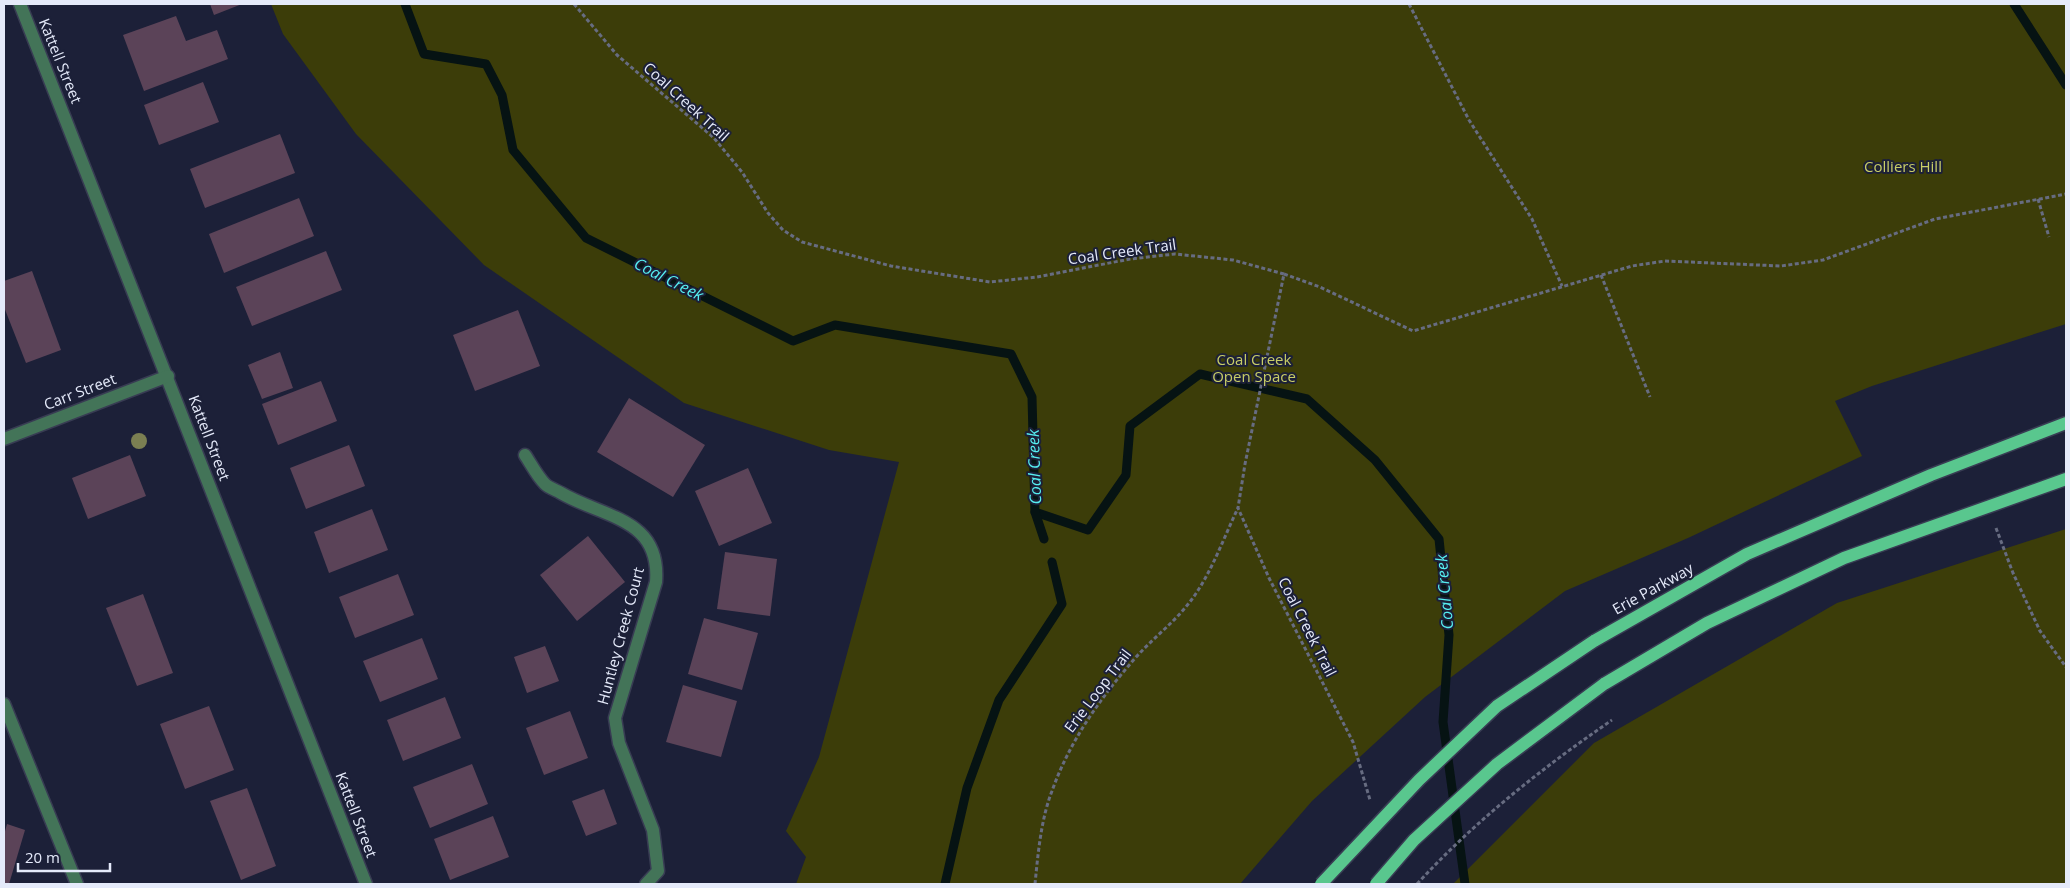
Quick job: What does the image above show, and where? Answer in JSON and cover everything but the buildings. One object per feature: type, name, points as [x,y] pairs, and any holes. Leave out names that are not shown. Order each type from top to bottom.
[{"type":"main road","name":"Erie Parkway","points":[[1320,884],[1419,780],[1497,706],[1594,641],[1747,554],[1931,475],[2066,423]]},
{"type":"main road","points":[[1376,884],[1414,840],[1497,764],[1604,684],[1707,623],[1844,558],[2066,479]]},
{"type":"street","name":"Kattell Street","points":[[20,4],[168,376],[366,884]]},
{"type":"street","name":"Carr Street","points":[[4,439],[168,376]]},
{"type":"street","name":"Huntley Creek Court","points":[[525,455],[545,484],[566,496],[636,527],[650,544],[657,564],[656,582],[615,718],[619,743],[653,830],[658,871],[646,884]]},
{"type":"street","points":[[4,704],[77,884]]},
{"type":"path","name":"Coal Creek Trail","points":[[574,4],[617,55],[714,138],[742,172],[768,213],[783,230],[802,242],[892,266],[990,282],[1037,277],[1121,261],[1175,254],[1232,260],[1284,274],[1320,287],[1412,331],[1632,266],[1665,262],[1781,266],[1823,260],[1935,220],[2066,194]]},
{"type":"path","points":[[1409,4],[1469,120],[1532,219],[1562,286]]},
{"type":"path","points":[[2038,199],[2049,237]]},
{"type":"path","points":[[1238,508],[1245,464],[1268,361],[1284,274]]},
{"type":"path","points":[[1602,275],[1650,397]]},
{"type":"path","points":[[1988,507],[2013,573],[2040,631],[2066,667]]},
{"type":"path","name":"Coal Creek Trail","points":[[1238,508],[1268,578],[1353,742],[1370,803]]},
{"type":"path","name":"Erie Loop Trail","points":[[1036,884],[1038,855],[1051,792],[1072,742],[1132,661],[1190,602],[1208,571],[1238,508]]},
{"type":"path","points":[[1417,884],[1502,802],[1556,758],[1612,720]]},
{"type":"green space","name":"Coal Creek Open Space","points":[[271,4],[2066,4],[2066,324],[1872,386],[1835,401],[1862,456],[1688,538],[1565,591],[1425,697],[1312,801],[1240,884],[796,884],[806,857],[786,831],[819,757],[899,462],[829,450],[684,403],[484,265],[356,134],[283,34]]},
{"type":"green space","points":[[2066,529],[2066,884],[1453,884],[1594,743],[1837,603]]},
{"type":"waterway","name":"Coal Creek","points":[[405,4],[424,54],[486,64],[502,95],[513,150],[586,238],[793,341],[835,325],[1011,354],[1032,397],[1035,512],[1088,530],[1126,475],[1130,426],[1200,374],[1307,399],[1375,460],[1439,539],[1449,635],[1443,722],[1465,884]]},
{"type":"waterway","points":[[2014,4],[2066,85]]},
{"type":"waterway","points":[[1035,512],[1044,539]]},
{"type":"waterway","points":[[945,884],[967,788],[999,700],[1062,604],[1052,562]]},
{"type":"park label","name":"Colliers Hill","points":[[1903,167]]}]
